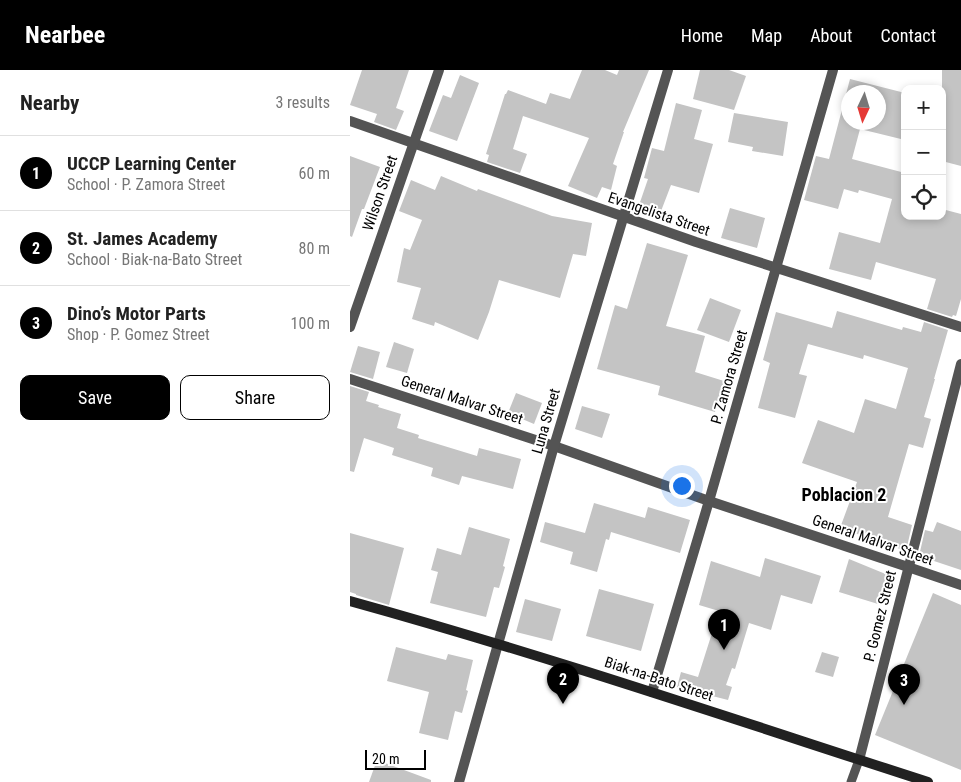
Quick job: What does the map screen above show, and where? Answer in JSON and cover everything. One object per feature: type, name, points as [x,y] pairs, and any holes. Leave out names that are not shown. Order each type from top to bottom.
[{"type":"main road","name":"Biak-na-Bato Street","points":[[350,601],[499,644],[928,782]]},
{"type":"street","name":"Wilson Street","points":[[350,327],[439,70]]},
{"type":"street","name":"Luna Street","points":[[460,782],[554,446],[668,70]]},
{"type":"street","name":"P. Zamora Street","points":[[652,692],[710,501],[833,70]]},
{"type":"street","name":"Evangelista Street","points":[[350,121],[696,242],[961,327]]},
{"type":"street","name":"P. Gomez Street","points":[[859,760],[961,364]]},
{"type":"street","name":"General Malvar Street","points":[[350,379],[554,446],[710,501],[961,585]]},
{"type":"lane","points":[[851,782],[859,760]]},
{"type":"building","points":[[362,70],[409,70],[396,108],[404,111],[396,130],[374,122],[377,114],[350,105]]},
{"type":"building","points":[[582,70],[605,70],[617,75],[619,70],[649,70],[623,132],[613,164],[617,166],[611,190],[602,187],[597,198],[568,186],[589,138],[523,116],[513,149],[527,154],[520,173],[487,162],[489,155],[486,154],[505,94],[508,90],[546,104],[550,93],[570,99]]},
{"type":"building","points":[[700,70],[729,70],[746,76],[734,110],[693,99]]},
{"type":"building","points":[[942,70],[961,70],[961,166],[946,162],[946,85],[942,85]]},
{"type":"building","points":[[460,75],[479,83],[457,141],[429,131],[443,95],[451,98]]},
{"type":"building","points":[[850,79],[874,85],[848,85]]},
{"type":"building","points":[[886,88],[901,92],[901,139],[864,130],[886,130]]},
{"type":"building","points":[[676,103],[702,110],[694,139],[713,144],[699,193],[671,185],[658,219],[637,211],[648,179],[644,178],[652,148],[664,151]]},
{"type":"building","points":[[734,113],[788,122],[783,156],[752,151],[753,147],[728,142]]},
{"type":"building","points":[[841,113],[841,130],[860,130],[852,159],[901,172],[901,220],[946,220],[946,210],[961,214],[961,299],[956,316],[953,315],[952,317],[927,309],[936,279],[876,262],[871,280],[829,269],[839,232],[880,243],[892,199],[859,190],[858,193],[844,189],[838,209],[804,200],[816,156],[829,159]]},
{"type":"building","points":[[350,156],[380,167],[352,237],[350,236]]},
{"type":"building","points":[[441,176],[477,191],[478,189],[552,216],[592,223],[586,256],[573,254],[560,298],[499,280],[478,340],[435,322],[434,326],[412,319],[421,288],[397,282],[404,248],[410,250],[422,220],[399,211],[411,180],[435,190]]},
{"type":"building","points":[[730,208],[765,218],[757,248],[721,238]]},
{"type":"building","points":[[647,243],[688,255],[666,326],[705,336],[695,372],[724,381],[715,412],[658,395],[660,386],[597,369],[615,305],[627,309]]},
{"type":"building","points":[[710,298],[741,310],[729,342],[697,330]]},
{"type":"building","points":[[837,311],[902,330],[903,327],[921,332],[924,322],[948,330],[924,417],[931,419],[923,448],[909,444],[888,517],[912,525],[906,551],[840,528],[857,482],[802,463],[818,420],[854,433],[865,399],[896,409],[908,368],[864,355],[863,359],[808,344],[799,374],[807,376],[795,418],[758,408],[770,363],[763,360],[776,312],[832,328]]},
{"type":"building","points":[[394,342],[414,349],[407,373],[386,367]]},
{"type":"building","points":[[358,346],[380,352],[373,379],[350,372]]},
{"type":"building","points":[[350,386],[369,392],[366,401],[401,414],[397,428],[419,435],[418,438],[477,456],[479,448],[521,459],[513,489],[462,476],[459,485],[431,476],[433,468],[392,455],[394,448],[364,438],[354,472],[350,471]]},
{"type":"building","points":[[516,393],[542,403],[534,424],[508,413]]},
{"type":"building","points":[[582,406],[610,414],[602,438],[575,429]]},
{"type":"building","points":[[594,503],[645,518],[648,507],[690,520],[680,553],[611,532],[609,540],[606,539],[597,572],[570,564],[573,552],[540,542],[545,522],[585,533]]},
{"type":"building","points":[[937,522],[961,531],[961,570],[919,556],[925,530],[933,532]]},
{"type":"building","points":[[469,527],[510,539],[499,588],[494,587],[486,617],[430,603],[438,572],[431,570],[437,548],[461,555]]},
{"type":"building","points":[[350,533],[404,548],[389,605],[350,592]]},
{"type":"building","points":[[765,558],[821,576],[812,604],[781,595],[771,630],[749,623],[735,669],[732,668],[726,685],[732,687],[728,700],[677,687],[681,672],[698,677],[719,611],[699,605],[711,561],[760,577]]},
{"type":"building","points":[[849,559],[888,575],[878,604],[839,592]]},
{"type":"building","points":[[599,589],[654,604],[641,651],[586,636]]},
{"type":"building","points":[[933,593],[961,605],[961,770],[875,735]]},
{"type":"building","points":[[525,599],[561,609],[552,641],[516,632]]},
{"type":"building","points":[[396,647],[446,660],[448,654],[473,660],[462,713],[455,711],[448,740],[419,733],[429,692],[387,681]]},
{"type":"building","points":[[822,652],[839,657],[833,677],[815,672]]},
{"type":"building","points":[[377,760],[431,780],[431,782],[369,782]]},
{"type":"place","name":"UCCP Learning Center","points":[[724,650]]},
{"type":"place","name":"St. James Academy","points":[[563,704]]},
{"type":"place","name":"Dino’s Motor Parts","points":[[904,705]]},
{"type":"district","name":"Poblacion 2","points":[[844,495]]}]
